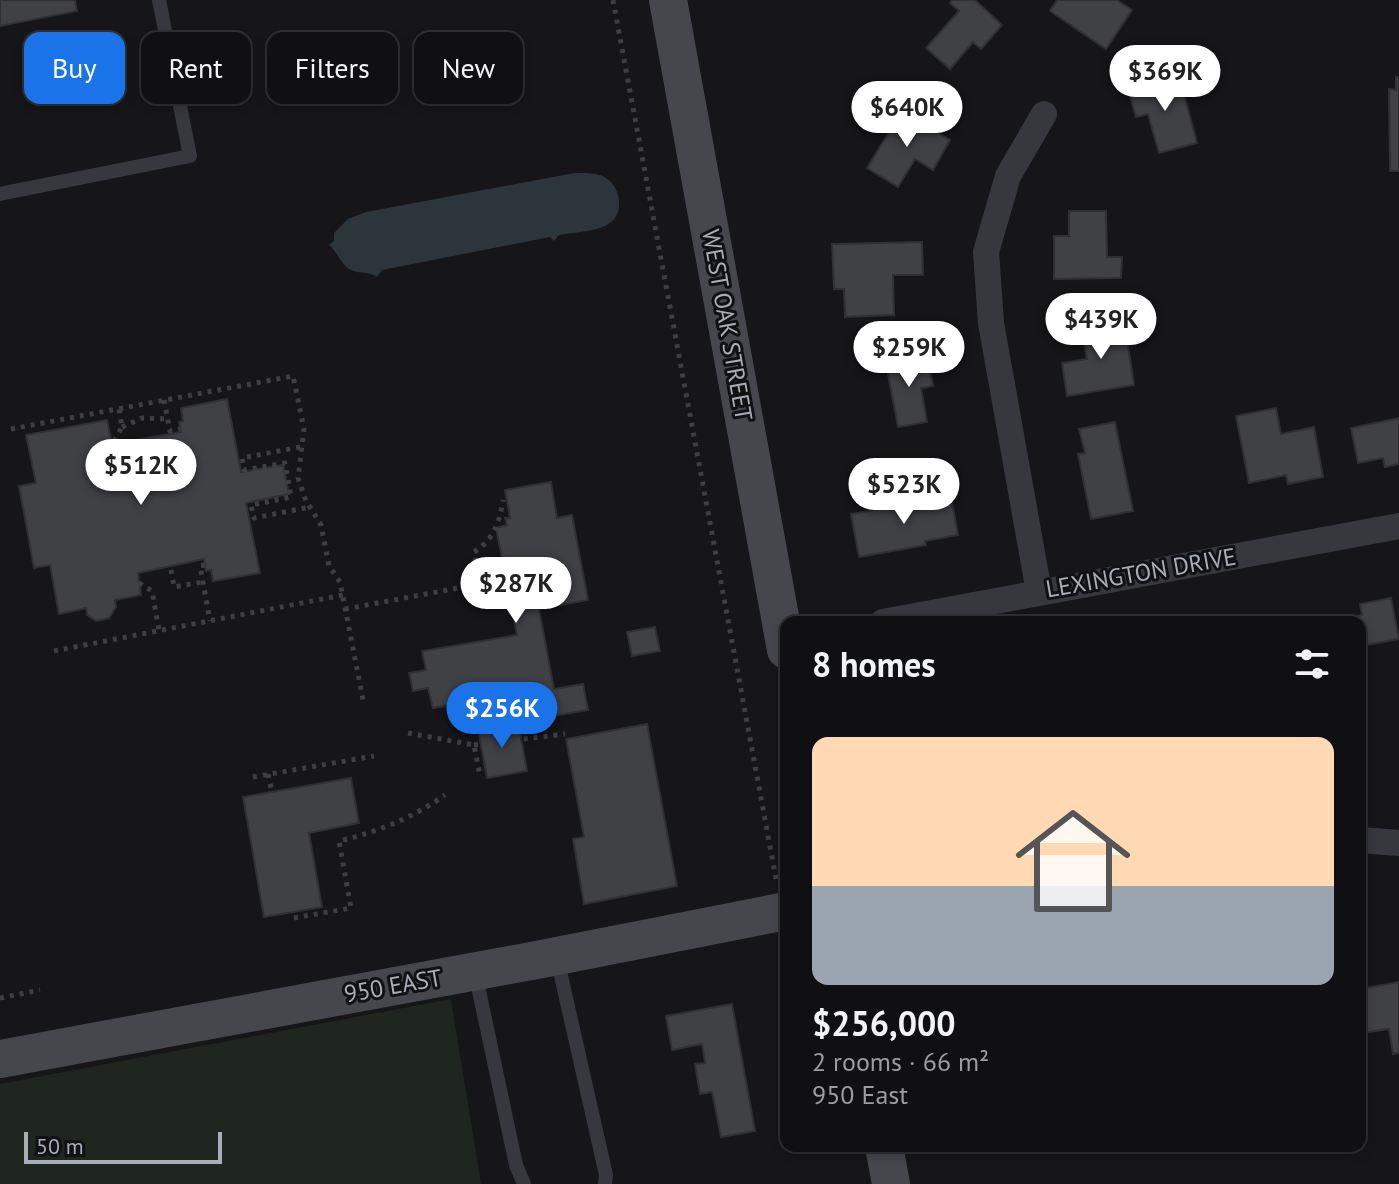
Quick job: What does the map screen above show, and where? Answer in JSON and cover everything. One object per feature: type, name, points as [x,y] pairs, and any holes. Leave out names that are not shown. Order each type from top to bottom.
[{"type":"street","name":"WEST OAK STREET","points":[[668,0],[780,616]]},
{"type":"street","points":[[1039,592],[991,323],[986,252],[1008,176],[1044,114]]},
{"type":"street","name":"LEXINGTON DRIVE","points":[[914,616],[1399,526]]},
{"type":"street","points":[[1366,840],[1399,843]]},
{"type":"street","name":"950 EAST","points":[[0,1059],[780,913]]},
{"type":"street","points":[[885,1152],[891,1184]]},
{"type":"lane","points":[[0,194],[190,156],[159,0]]},
{"type":"lane","points":[[556,957],[606,1175],[605,1184]]},
{"type":"lane","points":[[475,972],[516,1165],[524,1184]]},
{"type":"path","points":[[613,0],[780,891]]},
{"type":"path","points":[[11,429],[293,376],[304,429],[298,478],[321,525],[329,566],[340,582],[364,705]]},
{"type":"path","points":[[164,400],[170,431],[180,429]]},
{"type":"path","points":[[119,409],[122,427]]},
{"type":"path","points":[[114,441],[122,427],[142,418],[167,419]]},
{"type":"path","points":[[300,447],[242,458],[244,470],[285,463],[291,497],[251,505],[254,518],[310,507]]},
{"type":"path","points":[[278,451],[280,464]]},
{"type":"path","points":[[288,480],[298,478]]},
{"type":"path","points":[[288,498],[291,511]]},
{"type":"path","points":[[345,609],[480,584],[474,552],[490,538],[500,517],[503,500]]},
{"type":"path","points":[[205,565],[200,566],[210,621]]},
{"type":"path","points":[[171,570],[174,587],[203,582]]},
{"type":"path","points":[[139,583],[152,591],[159,630]]},
{"type":"path","points":[[54,651],[343,595]]},
{"type":"path","points":[[408,733],[474,745],[565,734]]},
{"type":"path","points":[[474,745],[480,776]]},
{"type":"path","points":[[253,777],[374,756]]},
{"type":"path","points":[[268,774],[272,792]]},
{"type":"path","points":[[294,918],[351,908],[339,841],[394,825],[421,812],[445,795]]},
{"type":"path","points":[[0,998],[40,990]]},
{"type":"shaded area","points":[[574,173],[591,173],[611,182],[619,200],[615,219],[593,230],[559,235],[554,241],[550,237],[382,270],[377,277],[351,270],[329,245],[334,241],[334,233],[348,219],[366,212]]},
{"type":"shaded area","points":[[451,999],[481,1184],[0,1184],[0,1084]]},
{"type":"building","points":[[0,0],[75,0],[77,11],[0,26]]},
{"type":"building","points":[[952,0],[975,0],[1002,25],[981,49],[973,42],[950,69],[926,48],[959,11],[950,3]]},
{"type":"building","points":[[1057,0],[1117,0],[1132,10],[1106,49],[1050,11]]},
{"type":"building","points":[[1179,75],[1197,143],[1159,153],[1148,114],[1136,117],[1128,89]]},
{"type":"building","points":[[1396,77],[1399,77],[1399,171],[1390,171],[1389,89],[1396,90]]},
{"type":"building","points":[[902,111],[950,140],[933,170],[915,159],[898,187],[867,168]]},
{"type":"building","points":[[1069,211],[1106,211],[1107,257],[1122,257],[1121,278],[1054,279],[1054,236],[1069,236]]},
{"type":"building","points":[[922,242],[923,275],[893,275],[894,315],[845,317],[844,289],[834,289],[832,244]]},
{"type":"building","points":[[1124,320],[1134,385],[1067,396],[1062,363],[1087,359],[1081,327]]},
{"type":"building","points":[[927,355],[933,386],[921,388],[927,422],[898,427],[886,363]]},
{"type":"building","points":[[227,399],[241,472],[283,465],[289,494],[246,503],[260,573],[213,581],[211,570],[206,571],[204,559],[138,573],[141,595],[115,600],[116,607],[109,618],[96,621],[87,615],[86,608],[59,614],[50,565],[34,568],[19,486],[36,483],[26,435],[107,420],[111,439],[118,443],[181,432],[181,408]]},
{"type":"building","points":[[1276,408],[1281,434],[1314,427],[1323,477],[1288,484],[1286,475],[1249,483],[1236,416]]},
{"type":"building","points":[[1399,418],[1399,464],[1385,467],[1383,458],[1358,463],[1351,428]]},
{"type":"building","points":[[1115,422],[1133,511],[1091,519],[1078,454],[1085,453],[1079,429]]},
{"type":"building","points":[[551,482],[557,518],[572,515],[588,600],[539,609],[554,689],[583,684],[588,710],[467,731],[462,703],[433,708],[428,688],[413,691],[409,673],[426,670],[422,651],[517,635],[496,528],[507,525],[505,518],[510,518],[505,490]]},
{"type":"building","points":[[951,497],[958,535],[925,541],[926,545],[859,557],[851,514]]},
{"type":"building","points":[[1391,598],[1399,639],[1366,645],[1366,616],[1357,616],[1362,615],[1360,604]]},
{"type":"building","points":[[655,627],[660,651],[632,656],[627,632]]},
{"type":"building","points":[[518,722],[527,771],[487,778],[478,729]]},
{"type":"building","points":[[647,724],[677,886],[584,904],[573,839],[584,837],[566,739]]},
{"type":"building","points":[[351,778],[359,823],[309,833],[322,907],[264,917],[243,797]]},
{"type":"building","points":[[1399,982],[1399,1053],[1393,1054],[1389,1029],[1366,1032],[1366,988]]},
{"type":"building","points":[[732,1004],[755,1131],[721,1137],[712,1092],[700,1094],[695,1064],[705,1063],[702,1044],[672,1050],[666,1016]]}]
